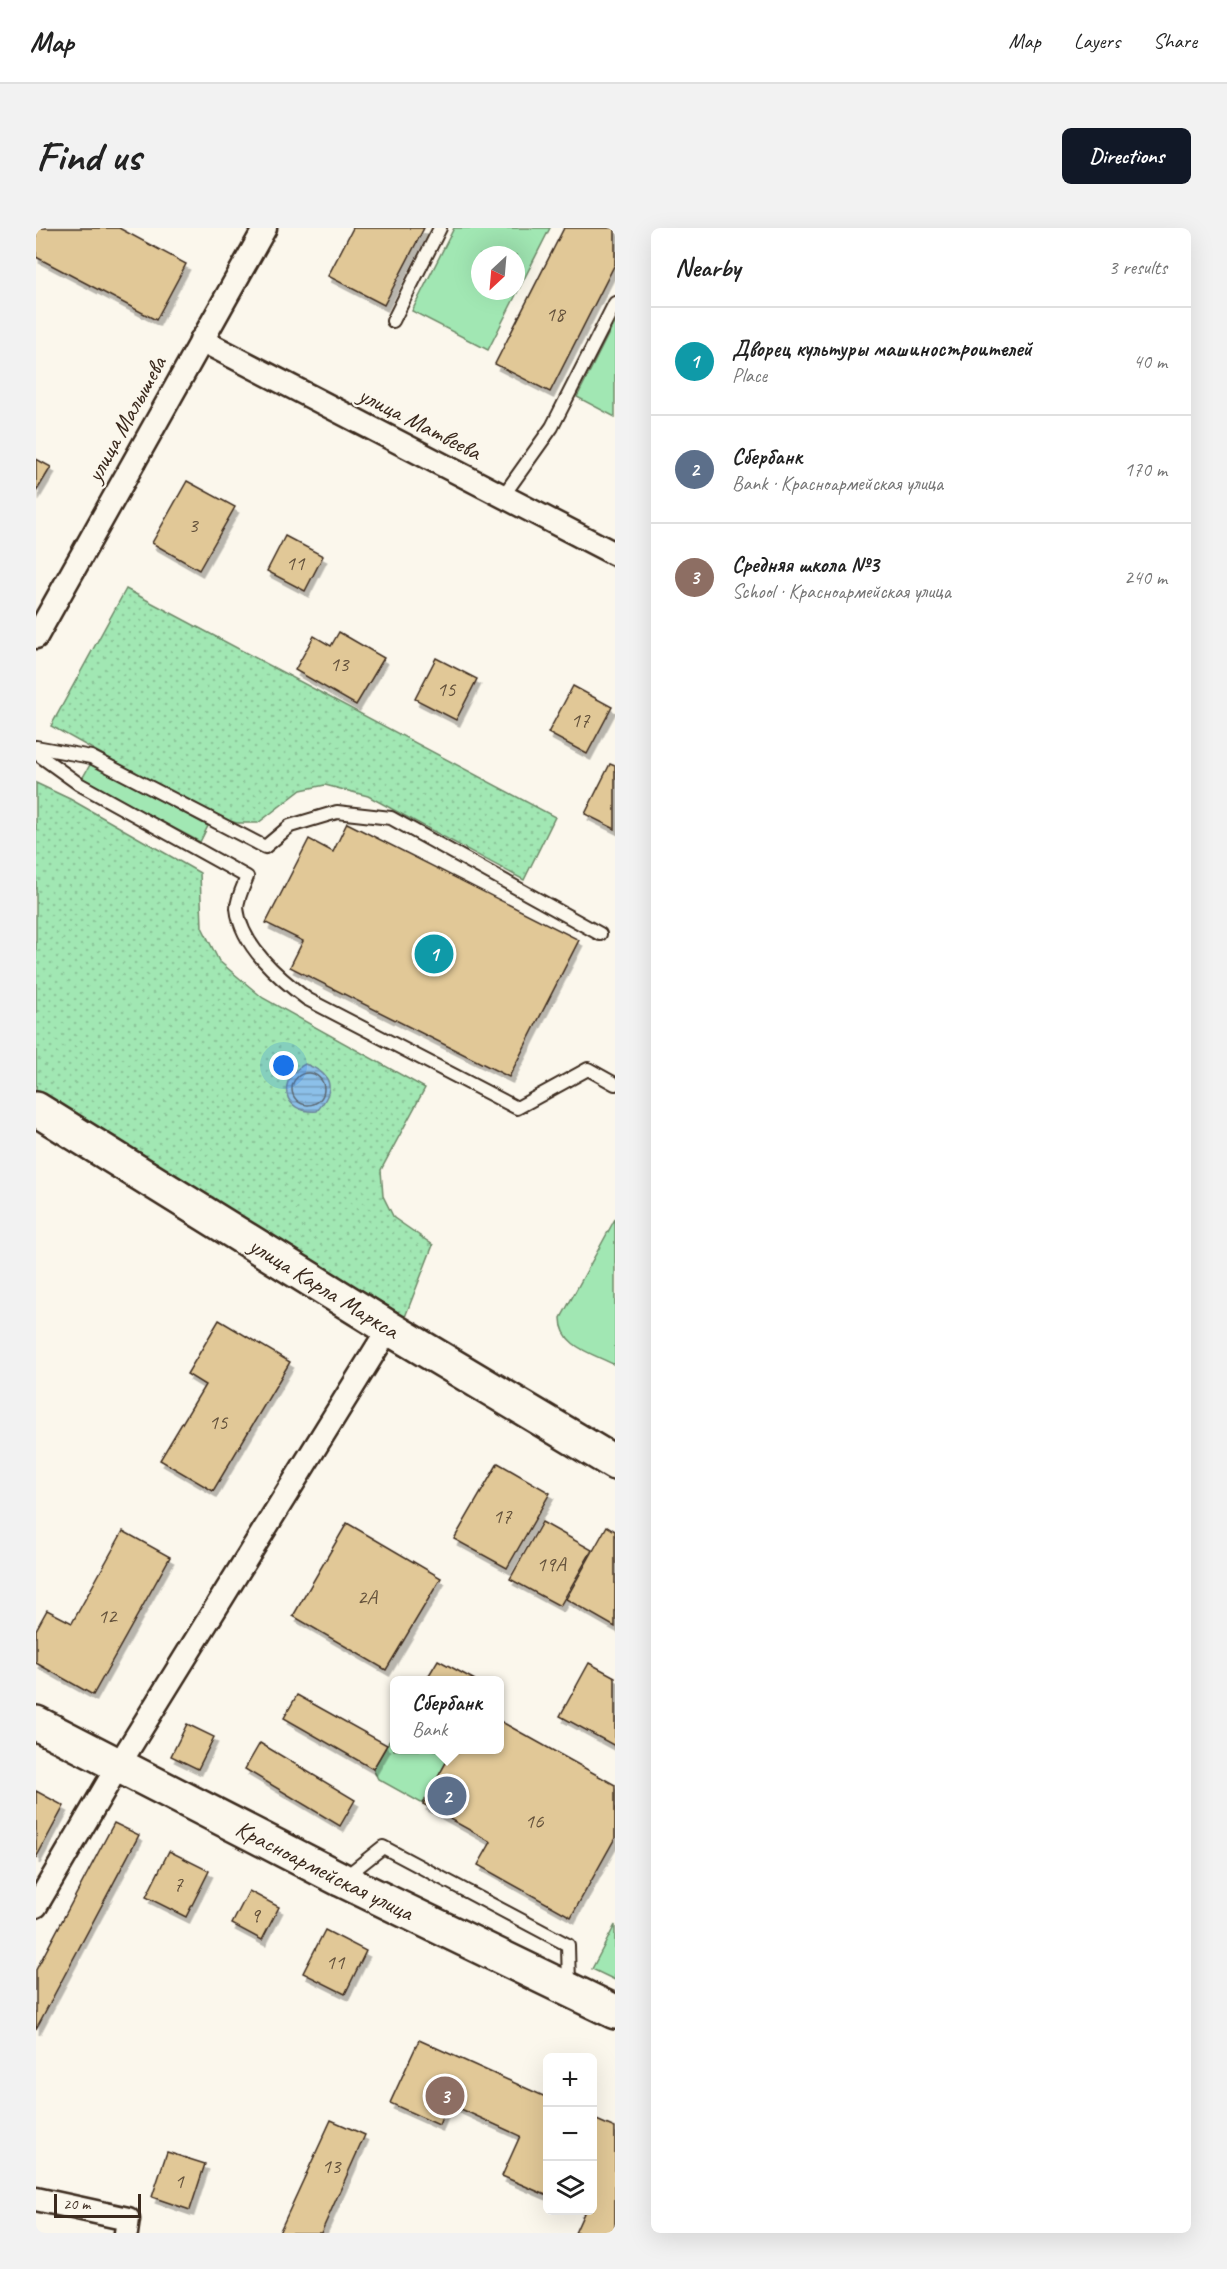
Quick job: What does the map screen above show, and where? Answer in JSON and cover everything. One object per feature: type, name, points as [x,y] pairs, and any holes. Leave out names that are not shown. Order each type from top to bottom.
[{"type":"main road","name":"улица Карла Маркса","points":[[36,1109],[389,1328],[613,1458]]},
{"type":"main road","name":"Красноармейская улица","points":[[36,1723],[342,1880],[615,2012]]},
{"type":"street","name":"улица Малышева","points":[[36,636],[265,228]]},
{"type":"street","name":"улица Матвеева","points":[[201,340],[615,554]]},
{"type":"street","points":[[36,1906],[117,1766],[389,1328]]},
{"type":"street","points":[[36,2199],[127,2226]]},
{"type":"lane","points":[[393,321],[440,228]]},
{"type":"lane","points":[[503,496],[552,427],[615,303]]},
{"type":"lane","points":[[36,747],[90,757],[265,848],[290,826],[337,812],[391,818],[600,934]]},
{"type":"lane","points":[[36,753],[79,784],[247,877],[237,907],[250,942],[276,976],[307,999],[517,1108],[588,1069],[615,1084]]},
{"type":"lane","points":[[342,1880],[383,1847],[568,1945],[569,1990]]},
{"type":"green space","points":[[454,228],[550,228],[525,277],[525,246],[471,246],[471,300],[513,300],[488,350],[412,311]]},
{"type":"green space","points":[[615,321],[615,417],[577,397]]},
{"type":"green space","points":[[126,589],[555,817],[524,880],[368,796],[325,785],[301,790],[258,823],[237,823],[215,817],[51,726]]},
{"type":"green space","points":[[91,763],[208,826],[200,842],[82,779]]},
{"type":"green space","points":[[36,783],[70,799],[200,873],[202,927],[219,961],[263,998],[425,1088],[381,1170],[383,1196],[394,1218],[433,1245],[405,1317],[36,1091]]},
{"type":"green space","points":[[615,1219],[615,1365],[588,1353],[572,1342],[562,1328],[561,1318]]},
{"type":"green space","points":[[390,1740],[390,1754],[451,1754],[423,1804],[378,1779],[373,1769]]},
{"type":"green space","points":[[615,1925],[615,1980],[592,1969]]},
{"type":"water","points":[[305,1064],[321,1072],[329,1083],[327,1096],[317,1111],[296,1107],[287,1094],[290,1078]]},
{"type":"building","points":[[36,228],[119,228],[186,264],[156,320],[36,257]]},
{"type":"building","points":[[353,228],[424,228],[384,305],[328,276]]},
{"type":"building","points":[[564,228],[615,228],[615,264],[550,392],[495,364]]},
{"type":"building","points":[[36,459],[51,467],[36,492]]},
{"type":"building","points":[[187,481],[235,507],[199,570],[152,543]]},
{"type":"building","points":[[285,536],[323,556],[305,591],[267,571]]},
{"type":"building","points":[[339,632],[384,658],[356,705],[295,670],[314,636],[331,646]]},
{"type":"building","points":[[436,658],[477,679],[456,720],[415,699]]},
{"type":"building","points":[[573,686],[612,707],[587,754],[548,733]]},
{"type":"building","points":[[610,764],[615,766],[615,829],[585,814]]},
{"type":"building","points":[[347,823],[579,940],[509,1077],[290,967],[303,941],[266,923],[309,839],[333,852]]},
{"type":"building","points":[[219,1320],[290,1362],[213,1491],[160,1460],[205,1385],[187,1374]]},
{"type":"building","points":[[498,1463],[550,1493],[507,1568],[454,1539]]},
{"type":"building","points":[[542,1522],[592,1550],[560,1606],[510,1579]]},
{"type":"building","points":[[347,1523],[441,1578],[386,1670],[293,1616]]},
{"type":"building","points":[[607,1526],[615,1531],[615,1627],[566,1599]]},
{"type":"building","points":[[123,1531],[170,1557],[93,1695],[36,1663],[36,1630],[47,1610],[72,1623]]},
{"type":"building","points":[[438,1660],[468,1676],[428,1676]]},
{"type":"building","points":[[589,1663],[615,1677],[615,1746],[560,1716]]},
{"type":"building","points":[[297,1695],[387,1745],[373,1769],[284,1718]]},
{"type":"building","points":[[504,1723],[615,1785],[615,1838],[571,1917],[478,1865],[491,1842],[423,1804],[451,1754],[504,1754]]},
{"type":"building","points":[[187,1724],[214,1737],[198,1769],[171,1756]]},
{"type":"building","points":[[260,1743],[355,1800],[340,1826],[245,1769]]},
{"type":"building","points":[[36,1791],[64,1806],[36,1858]]},
{"type":"building","points":[[114,1823],[139,1835],[36,2029],[36,1970]]},
{"type":"building","points":[[169,1851],[209,1871],[186,1917],[146,1897]]},
{"type":"building","points":[[249,1891],[279,1907],[262,1940],[232,1924]]},
{"type":"building","points":[[325,1930],[366,1951],[345,1994],[303,1973]]},
{"type":"building","points":[[419,2040],[543,2096],[543,2194],[502,2176],[520,2136],[448,2103],[439,2125],[390,2103]]},
{"type":"building","points":[[331,2120],[365,2135],[321,2233],[279,2233]]},
{"type":"building","points":[[597,2120],[615,2128],[615,2233],[575,2233],[583,2215],[597,2215]]},
{"type":"building","points":[[167,2152],[205,2164],[190,2210],[152,2197]]},
{"type":"place","name":"Дворец культуры машиностроителей","points":[[434,954]]},
{"type":"place","name":"Сбербанк","points":[[447,1796]]},
{"type":"place","name":"Средняя школа №3","points":[[445,2096]]}]
